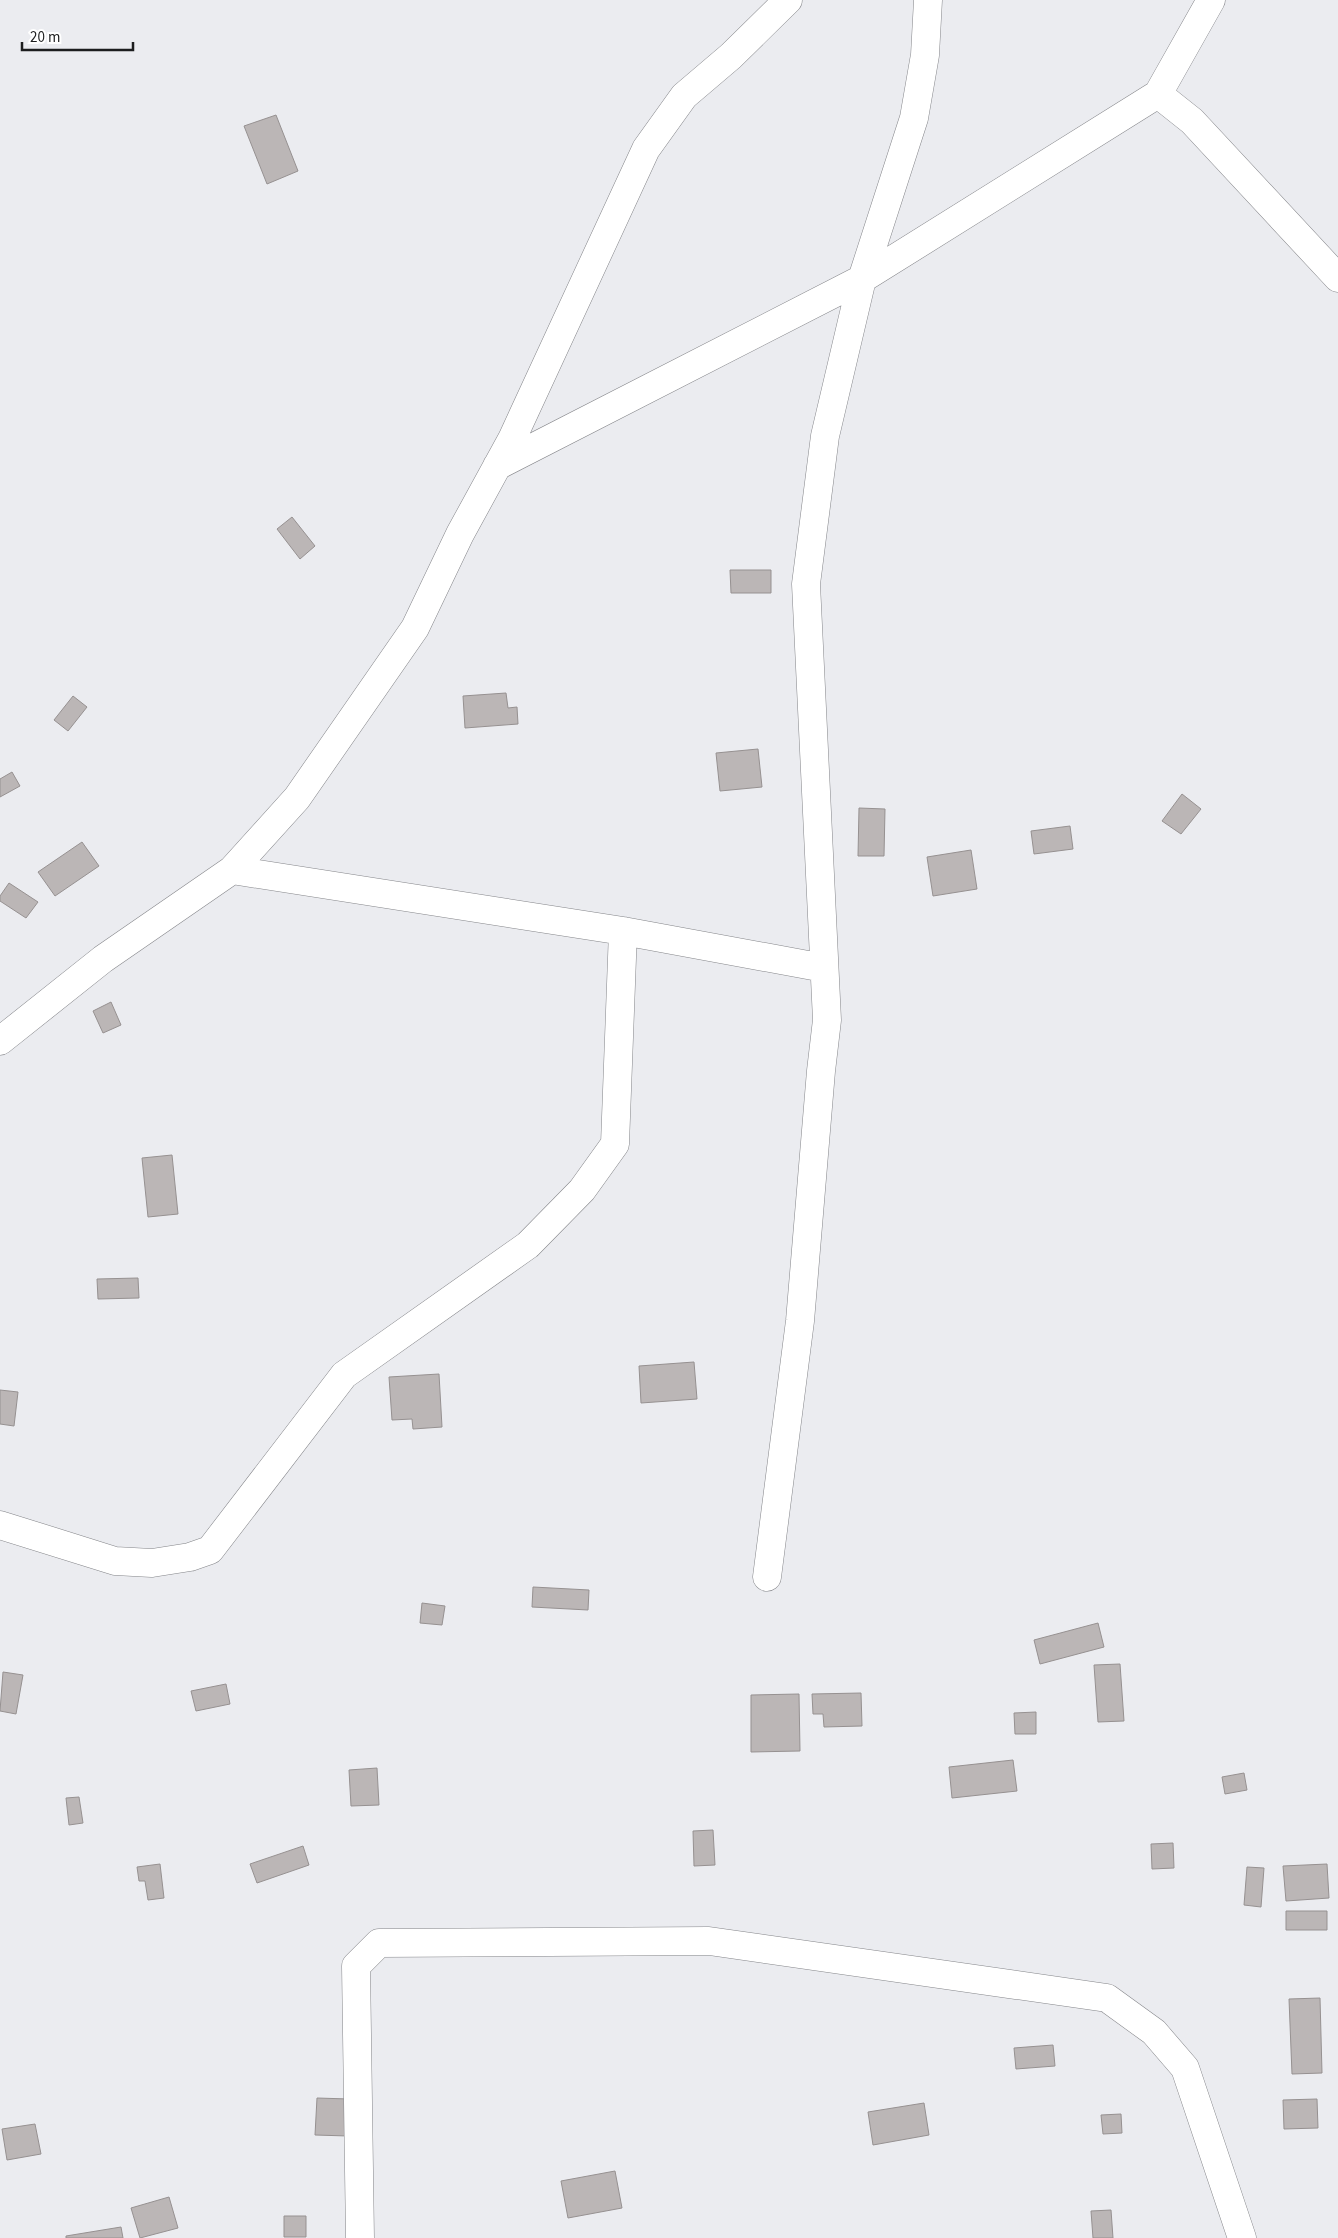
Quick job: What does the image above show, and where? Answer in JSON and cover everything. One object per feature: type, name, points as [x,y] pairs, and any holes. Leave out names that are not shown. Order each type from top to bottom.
[{"type":"street","points":[[0,1041],[103,959],[232,870],[297,798],[415,628],[460,534],[512,439],[646,150],[684,96],[731,56],[788,0]]},
{"type":"street","points":[[767,1577],[800,1321],[818,1101],[827,1020],[806,584],[825,436],[862,279],[914,118],[925,55],[928,0]]},
{"type":"street","points":[[497,466],[862,279],[1158,94],[1210,0]]},
{"type":"street","points":[[1158,94],[1192,121],[1338,278]]},
{"type":"street","points":[[232,870],[623,931],[824,968]]},
{"type":"street","points":[[0,1525],[115,1561],[152,1563],[190,1557],[210,1550],[344,1375],[528,1245],[582,1190],[615,1144],[623,931]]},
{"type":"street","points":[[360,2238],[356,1966],[379,1943],[709,1940],[1107,1998],[1154,2032],[1185,2068],[1242,2238]]},
{"type":"building","points":[[276,115],[298,171],[267,184],[244,126]]},
{"type":"building","points":[[292,517],[315,546],[300,559],[277,529]]},
{"type":"building","points":[[730,570],[771,570],[771,593],[731,593]]},
{"type":"building","points":[[506,693],[508,708],[517,707],[518,724],[465,728],[463,696]]},
{"type":"building","points":[[73,696],[87,707],[68,731],[54,720]]},
{"type":"building","points":[[758,749],[762,787],[720,791],[716,753]]},
{"type":"building","points":[[12,772],[20,786],[0,797],[0,779]]},
{"type":"building","points":[[1182,794],[1201,809],[1181,834],[1162,821]]},
{"type":"building","points":[[859,808],[885,809],[884,856],[858,856]]},
{"type":"building","points":[[1070,826],[1073,849],[1034,854],[1031,831]]},
{"type":"building","points":[[82,842],[99,866],[55,896],[38,872]]},
{"type":"building","points":[[971,850],[977,889],[933,896],[927,857]]},
{"type":"building","points":[[9,883],[38,902],[26,918],[0,901],[0,896]]},
{"type":"building","points":[[111,1002],[121,1025],[103,1033],[93,1011]]},
{"type":"building","points":[[172,1155],[178,1214],[148,1217],[142,1158]]},
{"type":"building","points":[[138,1278],[139,1298],[98,1299],[97,1279]]},
{"type":"building","points":[[694,1362],[697,1399],[641,1403],[639,1366]]},
{"type":"building","points":[[439,1374],[442,1427],[413,1429],[412,1419],[392,1420],[389,1377]]},
{"type":"building","points":[[0,1390],[18,1392],[14,1426],[0,1424]]},
{"type":"building","points":[[533,1587],[589,1590],[588,1610],[532,1607]]},
{"type":"building","points":[[422,1603],[445,1606],[442,1625],[420,1623]]},
{"type":"building","points":[[1098,1623],[1104,1647],[1040,1664],[1034,1640]]},
{"type":"building","points":[[1120,1664],[1124,1721],[1098,1722],[1094,1665]]},
{"type":"building","points":[[3,1672],[23,1675],[16,1714],[0,1711]]},
{"type":"building","points":[[226,1684],[230,1704],[196,1711],[191,1691]]},
{"type":"building","points":[[861,1693],[862,1726],[824,1727],[823,1714],[813,1714],[812,1694]]},
{"type":"building","points":[[799,1694],[800,1751],[751,1752],[751,1695]]},
{"type":"building","points":[[1036,1712],[1036,1734],[1015,1734],[1014,1713]]},
{"type":"building","points":[[1013,1760],[1017,1791],[952,1798],[949,1767]]},
{"type":"building","points":[[377,1768],[379,1805],[351,1806],[349,1770]]},
{"type":"building","points":[[1244,1773],[1247,1790],[1225,1794],[1222,1777]]},
{"type":"building","points":[[79,1797],[83,1823],[69,1825],[66,1798]]},
{"type":"building","points":[[713,1830],[715,1865],[694,1866],[693,1831]]},
{"type":"building","points":[[1173,1843],[1174,1868],[1152,1869],[1151,1844]]},
{"type":"building","points":[[303,1846],[309,1865],[257,1883],[250,1864]]},
{"type":"building","points":[[160,1864],[164,1898],[148,1900],[145,1881],[139,1881],[137,1867]]},
{"type":"building","points":[[1327,1864],[1329,1898],[1286,1901],[1283,1866]]},
{"type":"building","points":[[1247,1867],[1264,1868],[1261,1907],[1244,1905]]},
{"type":"building","points":[[1286,1911],[1327,1911],[1327,1930],[1286,1930]]},
{"type":"building","points":[[1320,1998],[1322,2073],[1292,2074],[1289,1999]]},
{"type":"building","points":[[1053,2045],[1055,2066],[1016,2069],[1014,2048]]},
{"type":"building","points":[[317,2098],[349,2099],[348,2136],[315,2135]]},
{"type":"building","points":[[1317,2099],[1318,2128],[1284,2129],[1283,2100]]},
{"type":"building","points":[[924,2103],[929,2135],[873,2145],[868,2112]]},
{"type":"building","points":[[1121,2114],[1122,2133],[1103,2134],[1101,2115]]},
{"type":"building","points":[[35,2124],[41,2154],[7,2160],[2,2129]]},
{"type":"building","points":[[615,2171],[622,2208],[568,2218],[561,2181]]},
{"type":"building","points":[[169,2197],[178,2228],[140,2238],[131,2208]]},
{"type":"building","points":[[1111,2210],[1113,2238],[1093,2238],[1091,2211]]},
{"type":"building","points":[[284,2216],[306,2216],[306,2237],[284,2237]]},
{"type":"building","points":[[121,2227],[123,2238],[66,2238],[66,2236]]}]
